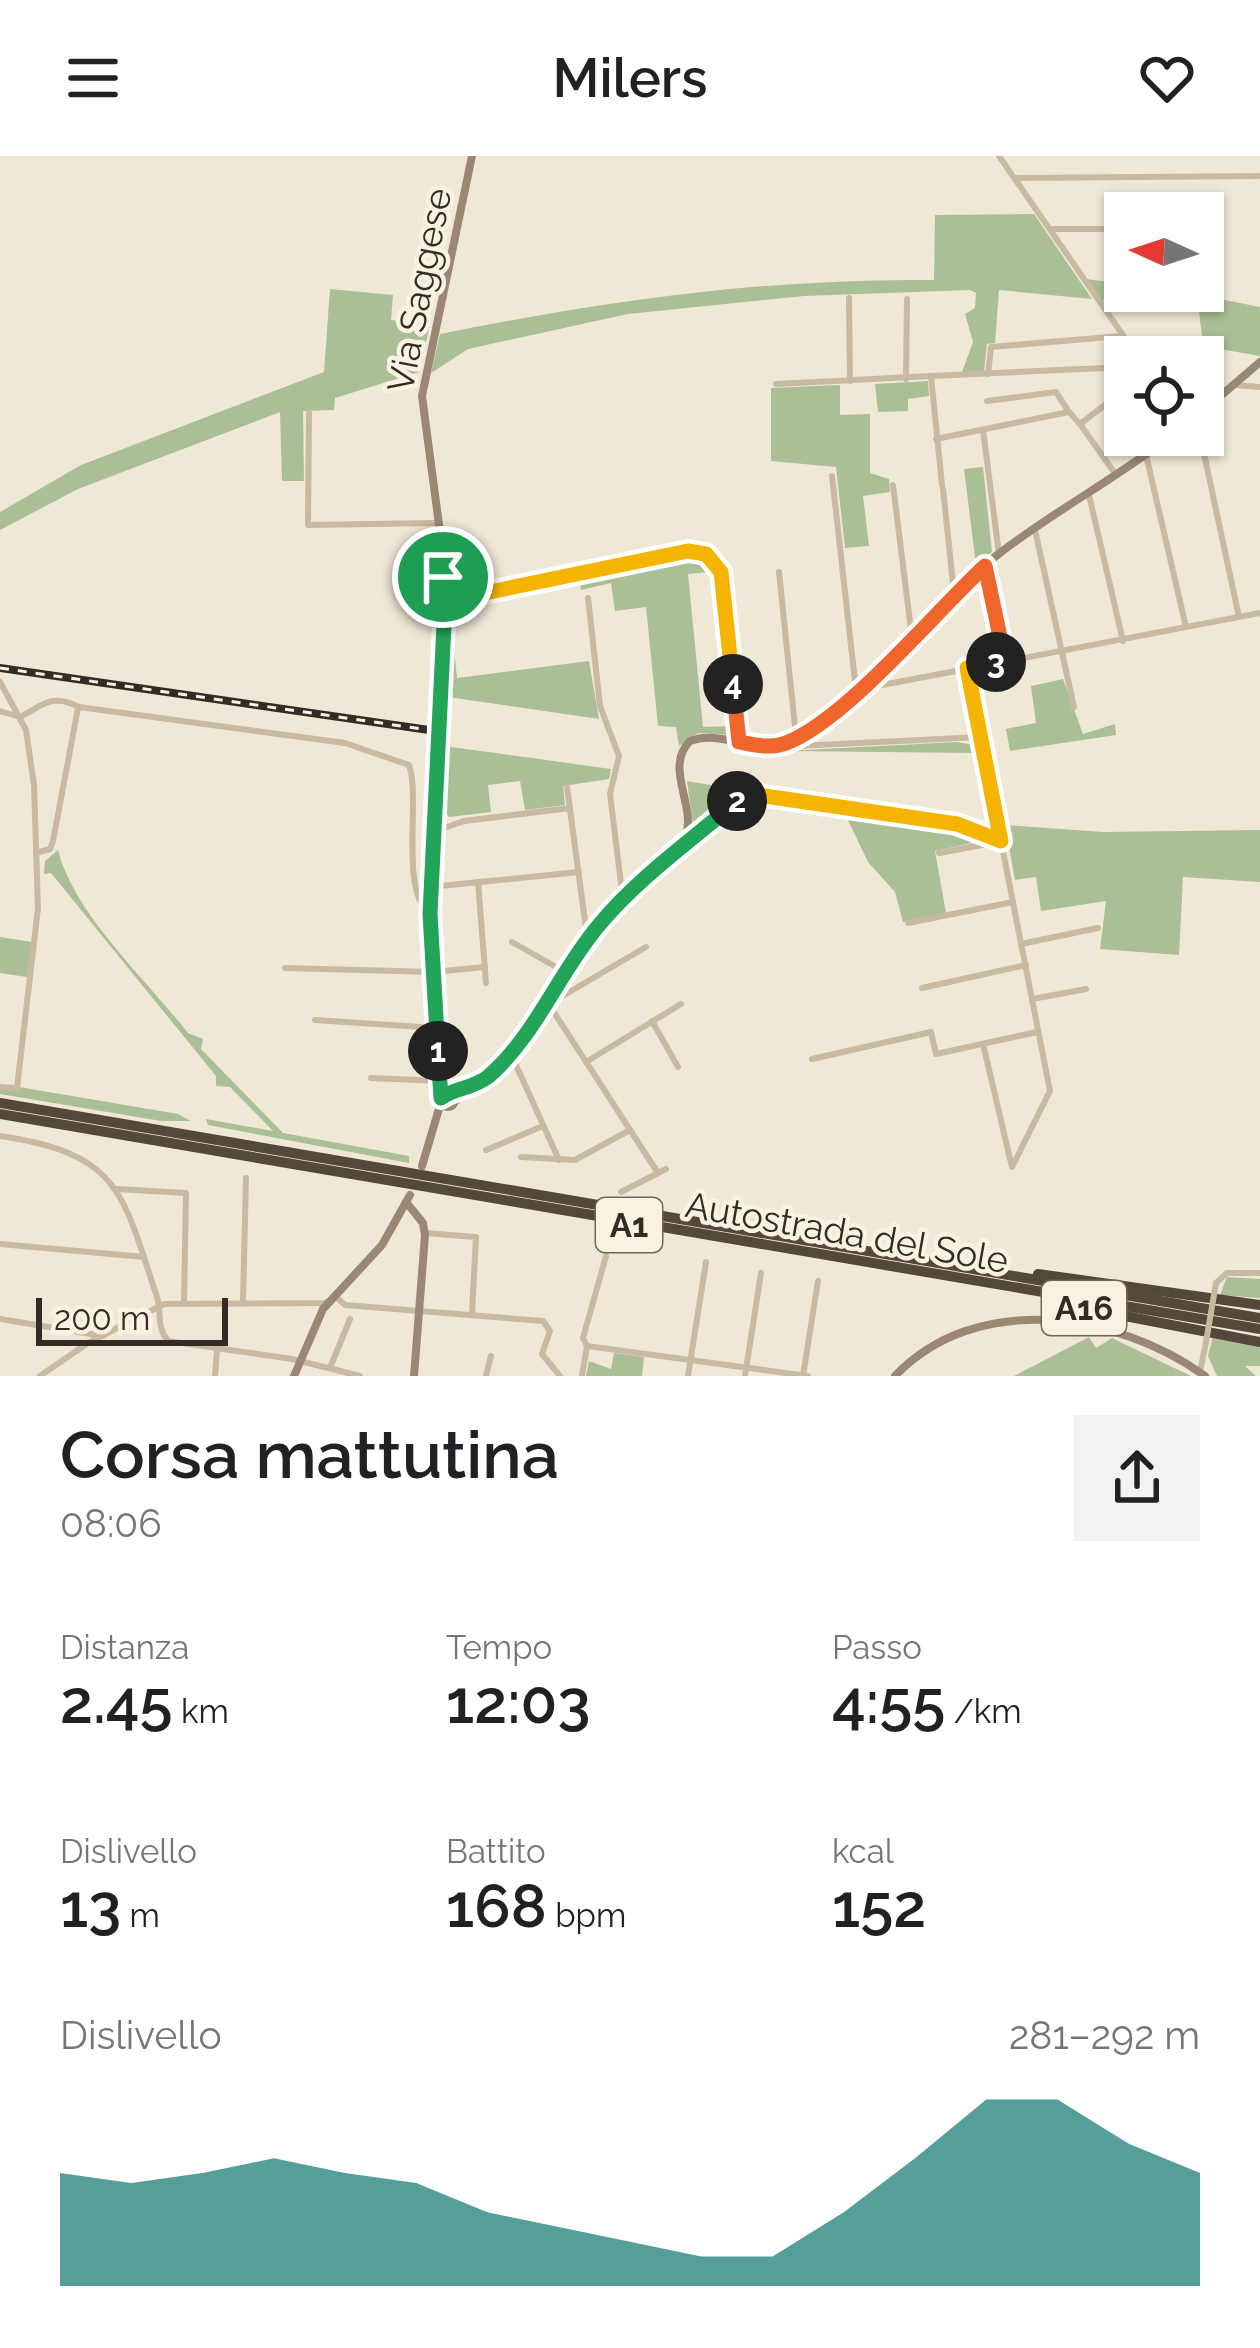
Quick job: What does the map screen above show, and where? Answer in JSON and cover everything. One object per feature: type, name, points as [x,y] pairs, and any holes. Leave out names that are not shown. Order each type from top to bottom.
[{"type":"highway","name":"Autostrada del Sole","points":[[0,1103],[1260,1318]]},
{"type":"highway","name":"Autostrada del Sole","points":[[0,1114],[908,1273],[1260,1329]]},
{"type":"highway","points":[[970,1269],[1260,1305]]},
{"type":"highway","name":"A16","points":[[908,1273],[1260,1342]]},
{"type":"main road","name":"Via Saggese","points":[[446,598],[422,396],[472,156]]},
{"type":"main road","points":[[1224,393],[1259,363]]},
{"type":"main road","points":[[422,1166],[448,1099],[471,1090],[511,1054],[587,940],[683,843],[689,818],[679,764],[683,748],[704,737],[779,745],[795,739],[912,641],[999,554],[1145,456]]},
{"type":"main road","points":[[444,625],[431,597],[446,598]]},
{"type":"main road","points":[[434,606],[446,598]]},
{"type":"main road","points":[[446,598],[430,914],[440,1082],[448,1099]]},
{"type":"main road","points":[[294,1376],[323,1309],[382,1245],[408,1199],[424,1233],[414,1376]]},
{"type":"main road","points":[[895,1376],[947,1336],[982,1323],[1021,1319],[1115,1334],[1154,1346],[1202,1374]]},
{"type":"street","points":[[999,156],[1121,336]]},
{"type":"street","points":[[1015,178],[1260,176]]},
{"type":"street","points":[[1051,229],[1104,229]]},
{"type":"street","points":[[849,298],[850,381]]},
{"type":"street","points":[[906,379],[907,299]]},
{"type":"street","points":[[988,374],[992,346],[1104,337]]},
{"type":"street","points":[[776,384],[1104,368]]},
{"type":"street","points":[[931,376],[955,594]]},
{"type":"street","points":[[1234,385],[1260,388]]},
{"type":"street","points":[[987,401],[1056,392],[1117,476]]},
{"type":"street","points":[[1080,424],[1104,406]]},
{"type":"street","points":[[936,439],[1069,412]]},
{"type":"street","points":[[309,413],[308,525],[436,523]]},
{"type":"street","points":[[983,430],[999,554]]},
{"type":"street","points":[[1146,456],[1186,627]]},
{"type":"street","points":[[1204,456],[1239,617]]},
{"type":"street","points":[[832,476],[856,690],[1260,613]]},
{"type":"street","points":[[893,484],[912,641]]},
{"type":"street","points":[[1089,495],[1124,640]]},
{"type":"street","points":[[1035,530],[1074,707]]},
{"type":"street","points":[[446,598],[688,551],[706,554],[721,572],[739,742]]},
{"type":"street","points":[[985,566],[1005,660]]},
{"type":"street","points":[[779,572],[797,746],[981,737]]},
{"type":"street","points":[[588,598],[600,706],[619,756],[610,794],[623,900]]},
{"type":"street","points":[[967,668],[1050,1091],[1032,1134],[1008,1167],[983,1044]]},
{"type":"street","points":[[0,682],[26,730],[36,853],[35,940],[19,1080],[16,1088],[0,1087]]},
{"type":"street","points":[[0,711],[20,717],[50,699],[322,739],[409,765],[418,886],[422,909],[430,914]]},
{"type":"street","points":[[36,853],[50,849],[53,841],[79,706]]},
{"type":"street","points":[[438,750],[439,813],[464,821]]},
{"type":"street","points":[[567,787],[587,940]]},
{"type":"street","points":[[683,843],[751,794],[957,824],[1001,841]]},
{"type":"street","points":[[433,833],[464,821],[570,808]]},
{"type":"street","points":[[939,854],[1001,841]]},
{"type":"street","points":[[430,887],[579,872]]},
{"type":"street","points":[[478,882],[486,983]]},
{"type":"street","points":[[908,923],[1013,902]]},
{"type":"street","points":[[1021,944],[1099,928]]},
{"type":"street","points":[[512,942],[565,972]]},
{"type":"street","points":[[646,947],[547,1002],[658,1173]]},
{"type":"street","points":[[922,988],[1026,965]]},
{"type":"street","points":[[285,968],[433,972],[485,967]]},
{"type":"street","points":[[1032,999],[1087,988]]},
{"type":"street","points":[[586,1062],[681,1004]]},
{"type":"street","points":[[315,1020],[436,1028]]},
{"type":"street","points":[[652,1021],[679,1067]]},
{"type":"street","points":[[812,1059],[931,1032],[936,1054],[1039,1032]]},
{"type":"street","points":[[511,1054],[559,1160]]},
{"type":"street","points":[[371,1078],[440,1082]]},
{"type":"street","points":[[486,1150],[544,1126]]},
{"type":"street","points":[[521,1157],[575,1160],[630,1130]]},
{"type":"street","points":[[0,1136],[85,1159],[117,1189],[144,1257],[167,1341],[360,1376]]},
{"type":"street","points":[[621,1192],[666,1168]]},
{"type":"street","points":[[243,1301],[246,1178]]},
{"type":"street","points":[[117,1189],[186,1193],[184,1302]]},
{"type":"street","points":[[424,1233],[476,1237],[471,1315]]},
{"type":"street","points":[[0,1244],[144,1257]]},
{"type":"street","points":[[582,1376],[587,1346],[583,1338],[606,1256]]},
{"type":"street","points":[[688,1376],[706,1262]]},
{"type":"street","points":[[746,1372],[761,1273]]},
{"type":"street","points":[[1202,1374],[1216,1283],[1227,1273],[1260,1273]]},
{"type":"street","points":[[587,1346],[691,1358],[746,1372],[805,1376],[818,1281]]},
{"type":"street","points":[[40,1376],[160,1306],[325,1303],[338,1298],[345,1305],[543,1321],[550,1331],[542,1354],[560,1376]]},
{"type":"street","points":[[0,1318],[104,1336]]},
{"type":"street","points":[[330,1368],[350,1319]]},
{"type":"street","points":[[215,1376],[217,1348]]},
{"type":"street","points":[[486,1376],[491,1357]]},
{"type":"green space","points":[[1034,214],[1092,299],[999,290],[995,343],[987,344],[984,371],[962,372],[973,342],[965,314],[975,308],[976,293],[970,290],[804,296],[628,314],[468,349],[431,373],[440,334],[502,322],[747,288],[934,280],[935,215]]},
{"type":"green space","points":[[1086,279],[1104,281],[1104,301]]},
{"type":"green space","points":[[330,289],[393,295],[391,320],[430,325],[419,372],[335,398],[334,410],[303,411],[304,481],[282,481],[280,412],[78,489],[0,530],[0,512],[81,465],[324,372]]},
{"type":"green space","points":[[1224,300],[1260,307],[1260,356],[1224,350],[1224,336],[1202,336],[1199,312],[1224,312]]},
{"type":"green space","points":[[928,381],[929,396],[908,399],[908,411],[878,412],[875,384]]},
{"type":"green space","points":[[840,385],[840,415],[870,414],[870,473],[889,479],[890,492],[863,496],[869,546],[845,548],[836,467],[771,461],[771,388]]},
{"type":"green space","points":[[983,467],[992,552],[976,565],[964,469]]},
{"type":"green space","points":[[690,557],[706,561],[716,571],[688,574],[703,727],[734,726],[731,735],[698,733],[679,746],[676,727],[658,726],[646,607],[615,611],[611,583],[581,590],[579,578]]},
{"type":"green space","points":[[450,610],[457,678],[589,661],[599,719],[448,697]]},
{"type":"green space","points":[[1063,679],[1083,734],[1115,724],[1116,735],[1010,751],[1006,729],[1036,723],[1031,686]]},
{"type":"green space","points":[[975,745],[977,753],[785,751]]},
{"type":"green space","points":[[444,746],[611,769],[609,779],[563,786],[565,805],[525,810],[520,781],[488,785],[491,812],[449,817],[441,807]]},
{"type":"green space","points":[[687,781],[740,790],[694,832]]},
{"type":"green space","points":[[846,816],[954,830],[986,840],[935,851],[946,913],[903,922],[895,892],[868,862]]},
{"type":"green space","points":[[1005,825],[1103,832],[1260,830],[1260,882],[1183,877],[1179,955],[1100,949],[1106,901],[1041,911],[1036,877],[1015,880]]},
{"type":"green space","points":[[58,850],[79,898],[113,945],[188,1033],[203,1039],[201,1049],[283,1133],[409,1156],[409,1163],[208,1125],[206,1119],[273,1131],[230,1087],[216,1086],[216,1076],[51,873],[44,874],[45,861]]},
{"type":"green space","points":[[0,937],[32,942],[27,977],[0,973]]},
{"type":"green space","points":[[19,1087],[178,1114],[191,1121],[161,1121],[0,1094],[0,1088]]},
{"type":"green space","points":[[1227,1277],[1260,1279],[1260,1298],[1220,1295]]},
{"type":"green space","points":[[1213,1336],[1260,1344],[1260,1366],[1245,1366],[1256,1376],[1217,1376],[1208,1356]]},
{"type":"green space","points":[[1089,1337],[1096,1348],[1112,1338],[1191,1376],[1014,1376]]},
{"type":"green space","points":[[614,1353],[644,1357],[642,1376],[586,1376],[589,1361],[611,1369]]},
{"type":"railway","points":[[0,668],[429,730]]},
{"type":"route","points":[[443,577],[438,591],[446,591],[451,600],[688,551],[706,554],[721,572],[739,742],[762,746],[788,742],[817,724],[918,637],[985,566],[1005,660],[967,668],[1001,841],[957,824],[744,796],[698,836],[683,843],[611,910],[514,1049],[492,1073],[471,1090],[445,1093],[441,1098],[430,914],[444,625],[451,600],[450,596],[443,577]]}]
